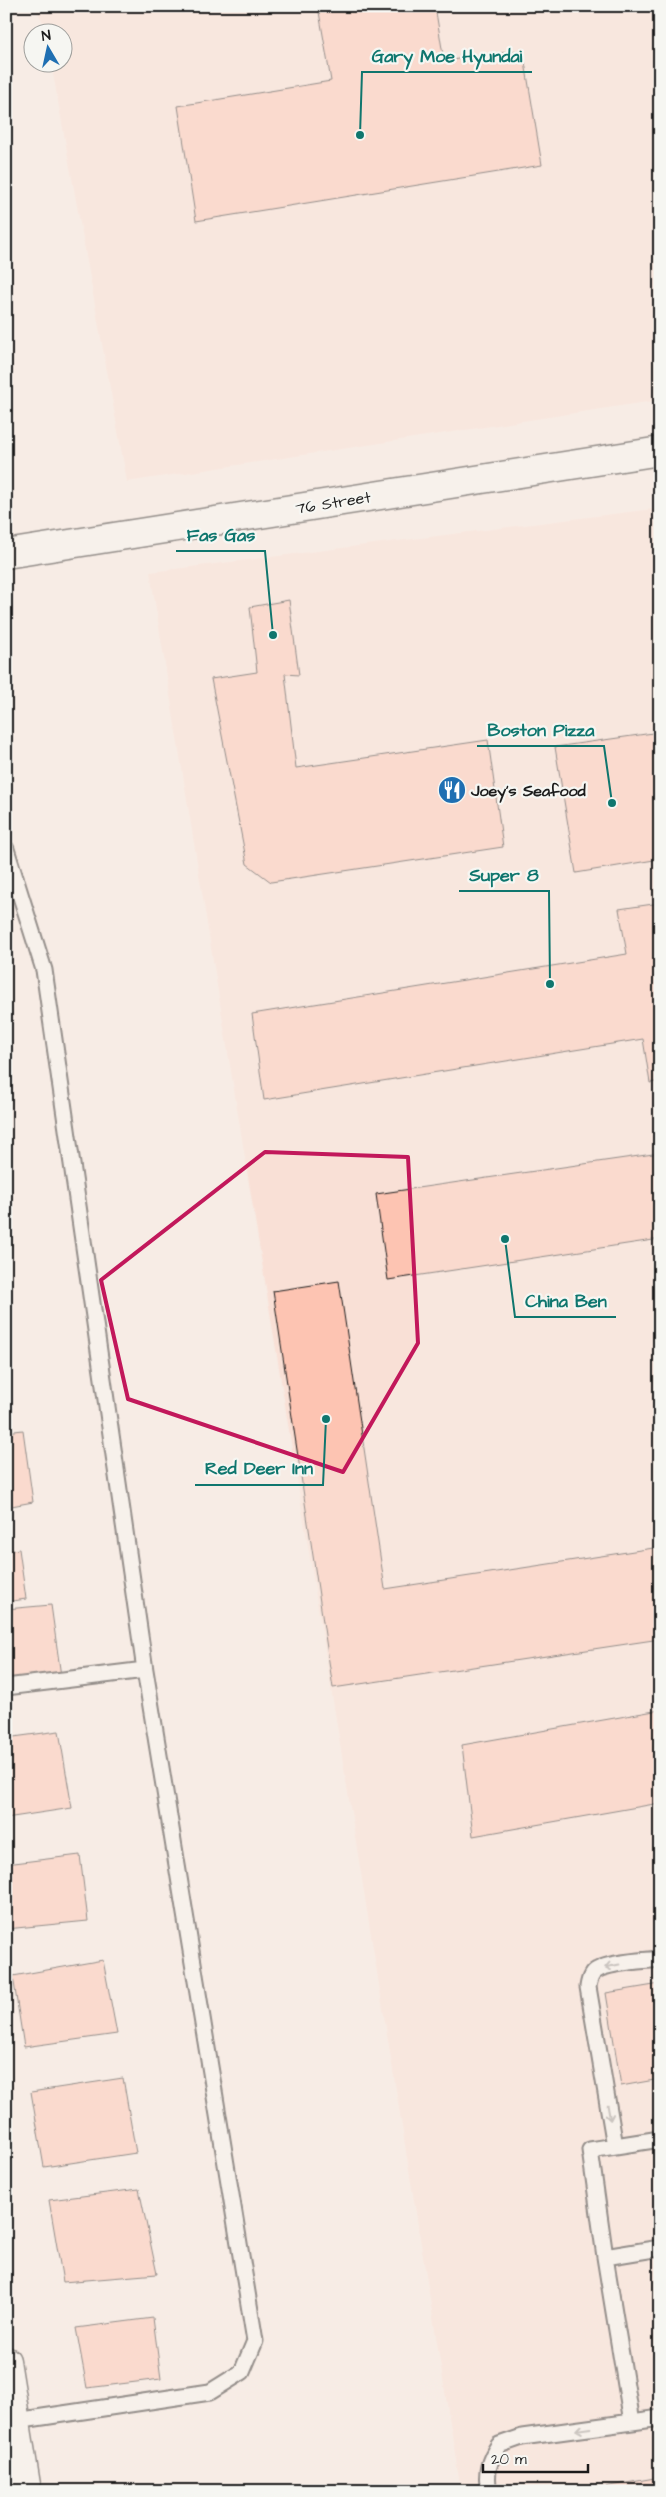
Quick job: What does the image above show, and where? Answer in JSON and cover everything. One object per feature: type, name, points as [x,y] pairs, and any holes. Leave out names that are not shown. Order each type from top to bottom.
[{"type":"street","name":"76 Street","points":[[6,554],[660,451]]},
{"type":"street","points":[[6,2361],[27,2491]]},
{"type":"lane","points":[[6,849],[44,970],[145,1670],[255,2341],[242,2372],[210,2392],[16,2421]]},
{"type":"lane","points":[[6,1687],[145,1670]]},
{"type":"lane","points":[[615,2146],[588,1987],[590,1979],[597,1970],[607,1966],[660,1959]]},
{"type":"lane","points":[[632,2422],[604,2257],[590,2150],[660,2139]]},
{"type":"lane","points":[[604,2257],[660,2248]]},
{"type":"lane","points":[[488,2491],[486,2476],[491,2457],[499,2445],[522,2438],[660,2418]]},
{"type":"highlighted area","points":[[265,1152],[408,1157],[418,1343],[343,1472],[128,1399],[101,1280]]},
{"type":"shaded area","points":[[34,6],[660,6],[660,400],[127,482],[53,72],[72,72],[72,22],[43,22]]},
{"type":"shaded area","points":[[660,508],[660,2491],[461,2491],[150,572]]},
{"type":"building","points":[[351,6],[435,6],[444,61],[523,50],[542,165],[196,221],[178,106],[331,81],[319,12]]},
{"type":"building","points":[[289,600],[299,675],[285,674],[296,768],[488,740],[503,847],[271,882],[247,864],[211,679],[257,672],[250,607]]},
{"type":"building","points":[[660,732],[660,859],[576,873],[555,747]]},
{"type":"building","points":[[660,903],[660,1081],[650,1083],[643,1039],[264,1100],[252,1014],[627,954],[619,909]]},
{"type":"building","points":[[660,1153],[660,1239],[388,1280],[376,1194]]},
{"type":"building","points":[[339,1281],[385,1589],[660,1547],[660,1639],[333,1688],[273,1291]]},
{"type":"building","points":[[23,1430],[33,1502],[6,1507],[6,1432]]},
{"type":"building","points":[[19,1549],[26,1599],[6,1602],[6,1551]]},
{"type":"building","points":[[51,1605],[61,1676],[6,1682],[6,1609]]},
{"type":"building","points":[[660,1710],[660,1803],[473,1836],[462,1745]]},
{"type":"building","points":[[59,1731],[72,1808],[6,1818],[6,1738]]},
{"type":"building","points":[[80,1855],[88,1921],[6,1929],[6,1864]]},
{"type":"building","points":[[103,1960],[117,2034],[24,2047],[13,1976]]},
{"type":"building","points":[[660,1984],[660,2079],[621,2086],[606,1993]]},
{"type":"building","points":[[123,2078],[136,2153],[44,2167],[31,2092]]},
{"type":"building","points":[[139,2189],[157,2274],[63,2282],[49,2200]]},
{"type":"building","points":[[153,2318],[161,2379],[87,2388],[76,2328]]},
{"type":"building","points":[[660,2477],[660,2491],[582,2491]]},
{"type":"place","name":"Gary Moe Hyundai","points":[[360,135]]},
{"type":"place","name":"Fas Gas","points":[[273,635]]},
{"type":"place","name":"Joey's Seafood","points":[[452,790]]},
{"type":"place","name":"Boston Pizza","points":[[612,803]]},
{"type":"place","name":"Super 8","points":[[550,984]]},
{"type":"place","name":"China Ben","points":[[505,1239]]},
{"type":"place","name":"Red Deer Inn","points":[[326,1419]]}]
